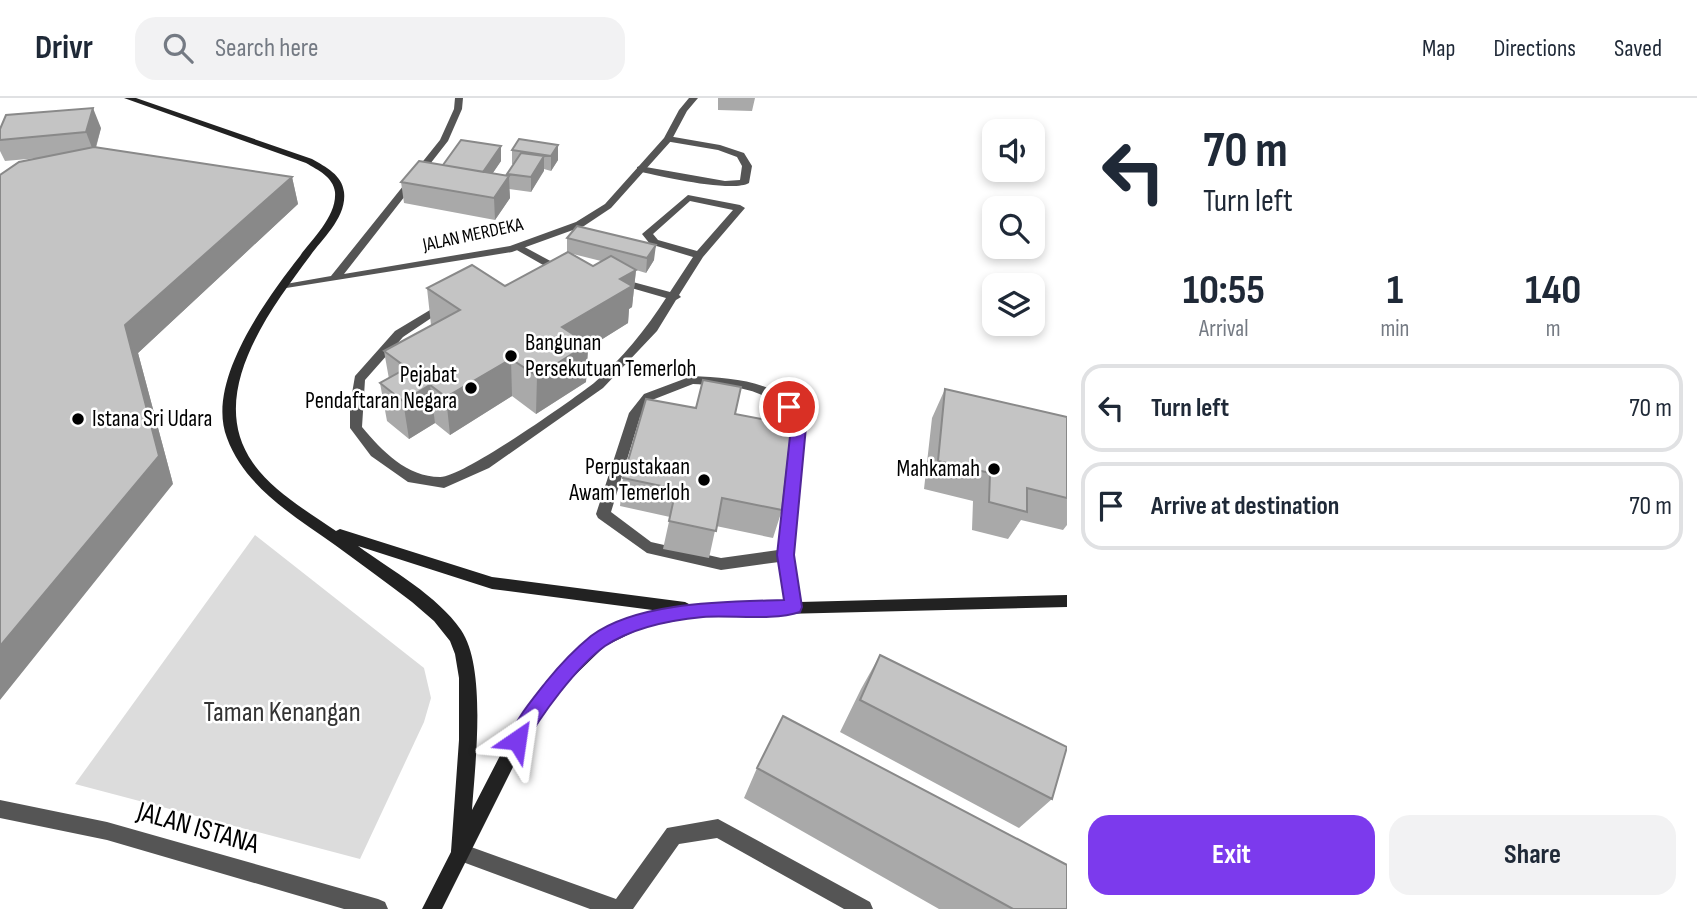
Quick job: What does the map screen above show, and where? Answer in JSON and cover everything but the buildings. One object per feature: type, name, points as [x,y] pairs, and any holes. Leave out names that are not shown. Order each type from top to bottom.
[{"type":"main road","points":[[128,98],[309,161],[328,172],[340,185],[341,200],[335,216],[267,310],[235,370],[227,400],[231,436],[248,466],[286,502],[417,599],[457,638],[467,667],[468,694],[460,852]]},
{"type":"main road","points":[[328,531],[492,583],[702,610]]},
{"type":"main road","points":[[432,909],[527,721],[564,675],[599,641],[642,621],[702,610],[1067,601]]},
{"type":"street","points":[[334,279],[444,141],[458,109],[459,98]]},
{"type":"street","name":"JALAN MERDEKA","points":[[284,287],[519,247],[589,218],[608,206],[667,139],[683,110],[694,98]]},
{"type":"street","points":[[640,169],[724,184],[744,183],[747,166],[741,155],[720,148],[667,139]]},
{"type":"street","points":[[455,300],[399,334],[359,379],[356,428],[376,453],[413,478],[444,482],[484,465],[599,385],[653,328],[699,255],[740,208],[688,198],[647,234],[654,242],[699,255]]},
{"type":"street","points":[[519,247],[564,274]]},
{"type":"street","points":[[612,279],[675,297]]},
{"type":"street","points":[[785,555],[721,564],[647,547],[603,514],[634,416],[648,397],[692,380],[741,383],[779,397],[799,416],[785,555],[793,607]]},
{"type":"street","name":"JALAN ISTANA","points":[[0,809],[107,831],[378,909]]},
{"type":"street","points":[[460,852],[619,909],[674,835],[718,828],[863,909]]},
{"type":"green space","name":"Taman Kenangan","points":[[255,535],[424,668],[431,698],[424,722],[360,859],[75,784]]},
{"type":"place","name":"Bangunan Persekutuan Temerloh","points":[[511,356]]},
{"type":"place","name":"Pejabat Pendaftaran Negara","points":[[471,388]]},
{"type":"place","name":"Istana Sri Udara","points":[[78,419]]},
{"type":"place","name":"Mahkamah","points":[[994,469]]},
{"type":"place","name":"Perpustakaan Awam Temerloh","points":[[704,480]]},
{"type":"route","points":[[517,740],[527,721],[564,675],[599,641],[642,621],[702,610],[793,607],[785,555],[799,416],[789,407]]}]
